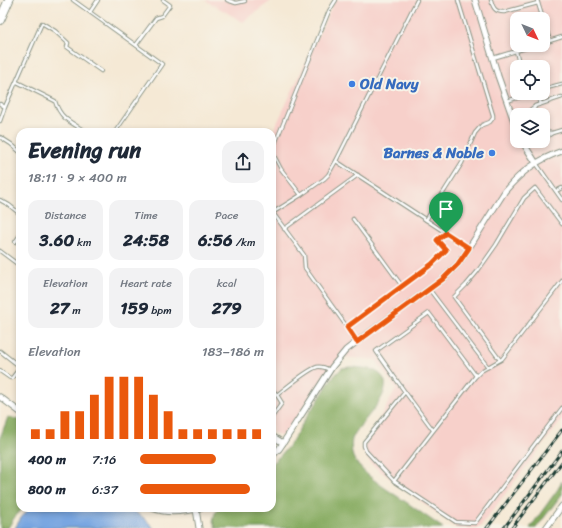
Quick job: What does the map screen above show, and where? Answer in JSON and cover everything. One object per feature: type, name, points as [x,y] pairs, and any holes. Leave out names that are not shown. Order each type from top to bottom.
[{"type":"main road","points":[[0,20],[8,0]]},
{"type":"street","points":[[475,0],[510,110]]},
{"type":"street","points":[[526,148],[536,163]]},
{"type":"street","points":[[276,451],[340,357],[357,342],[443,279],[454,269],[505,191],[525,170],[545,158],[562,151]]},
{"type":"street","points":[[0,397],[16,409]]},
{"type":"street","points":[[276,439],[282,443]]},
{"type":"street","points":[[546,528],[562,506]]},
{"type":"street","points":[[198,512],[199,528]]},
{"type":"lane","points":[[72,0],[162,64],[118,128]]},
{"type":"lane","points":[[90,12],[98,0]]},
{"type":"lane","points":[[136,45],[156,18],[162,16],[170,5],[163,0]]},
{"type":"lane","points":[[227,0],[236,3],[245,1]]},
{"type":"lane","points":[[276,141],[329,11],[336,0]]},
{"type":"lane","points":[[276,211],[301,195],[328,175],[417,0]]},
{"type":"lane","points":[[426,220],[462,163],[475,133],[482,125],[490,122],[493,118],[458,0]]},
{"type":"lane","points":[[492,0],[496,10],[499,12],[504,12],[538,2],[541,12]]},
{"type":"lane","points":[[0,121],[42,22],[68,43],[67,47],[101,71]]},
{"type":"lane","points":[[550,41],[562,37]]},
{"type":"lane","points":[[493,58],[513,52]]},
{"type":"lane","points":[[17,82],[55,101],[57,108],[66,120],[80,128]]},
{"type":"lane","points":[[550,88],[562,84]]},
{"type":"lane","points":[[532,108],[562,97]]},
{"type":"lane","points":[[540,100],[541,104]]},
{"type":"lane","points":[[0,104],[6,107]]},
{"type":"lane","points":[[552,132],[562,130]]},
{"type":"lane","points":[[0,137],[16,148]]},
{"type":"lane","points":[[276,159],[281,169],[301,195]]},
{"type":"lane","points":[[336,161],[469,248]]},
{"type":"lane","points":[[536,163],[562,200]]},
{"type":"lane","points":[[284,229],[358,175]]},
{"type":"lane","points":[[500,360],[454,297],[477,272],[490,254],[524,198],[535,188],[562,224]]},
{"type":"lane","points":[[556,191],[562,188]]},
{"type":"lane","points":[[0,200],[16,211]]},
{"type":"lane","points":[[276,218],[304,255],[305,268],[357,342]]},
{"type":"lane","points":[[353,220],[402,286]]},
{"type":"lane","points":[[347,327],[432,264],[446,250],[437,240],[446,233]]},
{"type":"lane","points":[[0,251],[16,263]]},
{"type":"lane","points":[[394,481],[476,376],[481,371],[502,359],[562,281]]},
{"type":"lane","points":[[429,289],[488,367]]},
{"type":"lane","points":[[433,430],[376,351],[429,313],[476,376]]},
{"type":"lane","points":[[0,351],[16,363]]},
{"type":"lane","points":[[276,411],[282,403],[277,395],[309,371],[318,367],[330,370]]},
{"type":"lane","points":[[0,371],[10,378],[12,378],[16,373]]},
{"type":"lane","points":[[405,392],[364,442],[364,446],[366,451],[394,481],[456,522],[475,523],[562,408]]},
{"type":"shaded area","points":[[205,0],[272,0],[243,22]]},
{"type":"shaded area","points":[[335,0],[562,0],[562,420],[479,528],[457,528],[372,465],[362,450],[396,389],[376,360],[343,357],[282,436],[276,434],[276,128]]},
{"type":"green space","points":[[342,368],[366,368],[376,371],[383,377],[385,382],[383,396],[352,439],[352,453],[356,463],[375,481],[443,528],[216,528],[213,521],[216,512],[276,512],[276,460],[291,443],[332,378]]},
{"type":"green space","points":[[8,417],[16,419],[16,512],[19,512],[8,528],[0,528],[0,438]]},
{"type":"green space","points":[[562,481],[562,494],[536,528],[530,528],[558,489]]},
{"type":"water","points":[[26,512],[135,512],[144,518],[154,528],[15,528]]},
{"type":"railway","points":[[487,528],[562,430]]},
{"type":"railway","points":[[504,528],[562,451]]},
{"type":"railway","points":[[512,528],[562,462]]},
{"type":"place","name":"Old Navy","points":[[352,84]]},
{"type":"place","name":"Barnes & Noble","points":[[492,153]]},
{"type":"route","points":[[446,233],[469,248],[454,269],[443,279],[357,342],[347,327],[432,264],[446,250],[437,240],[446,233]]}]
